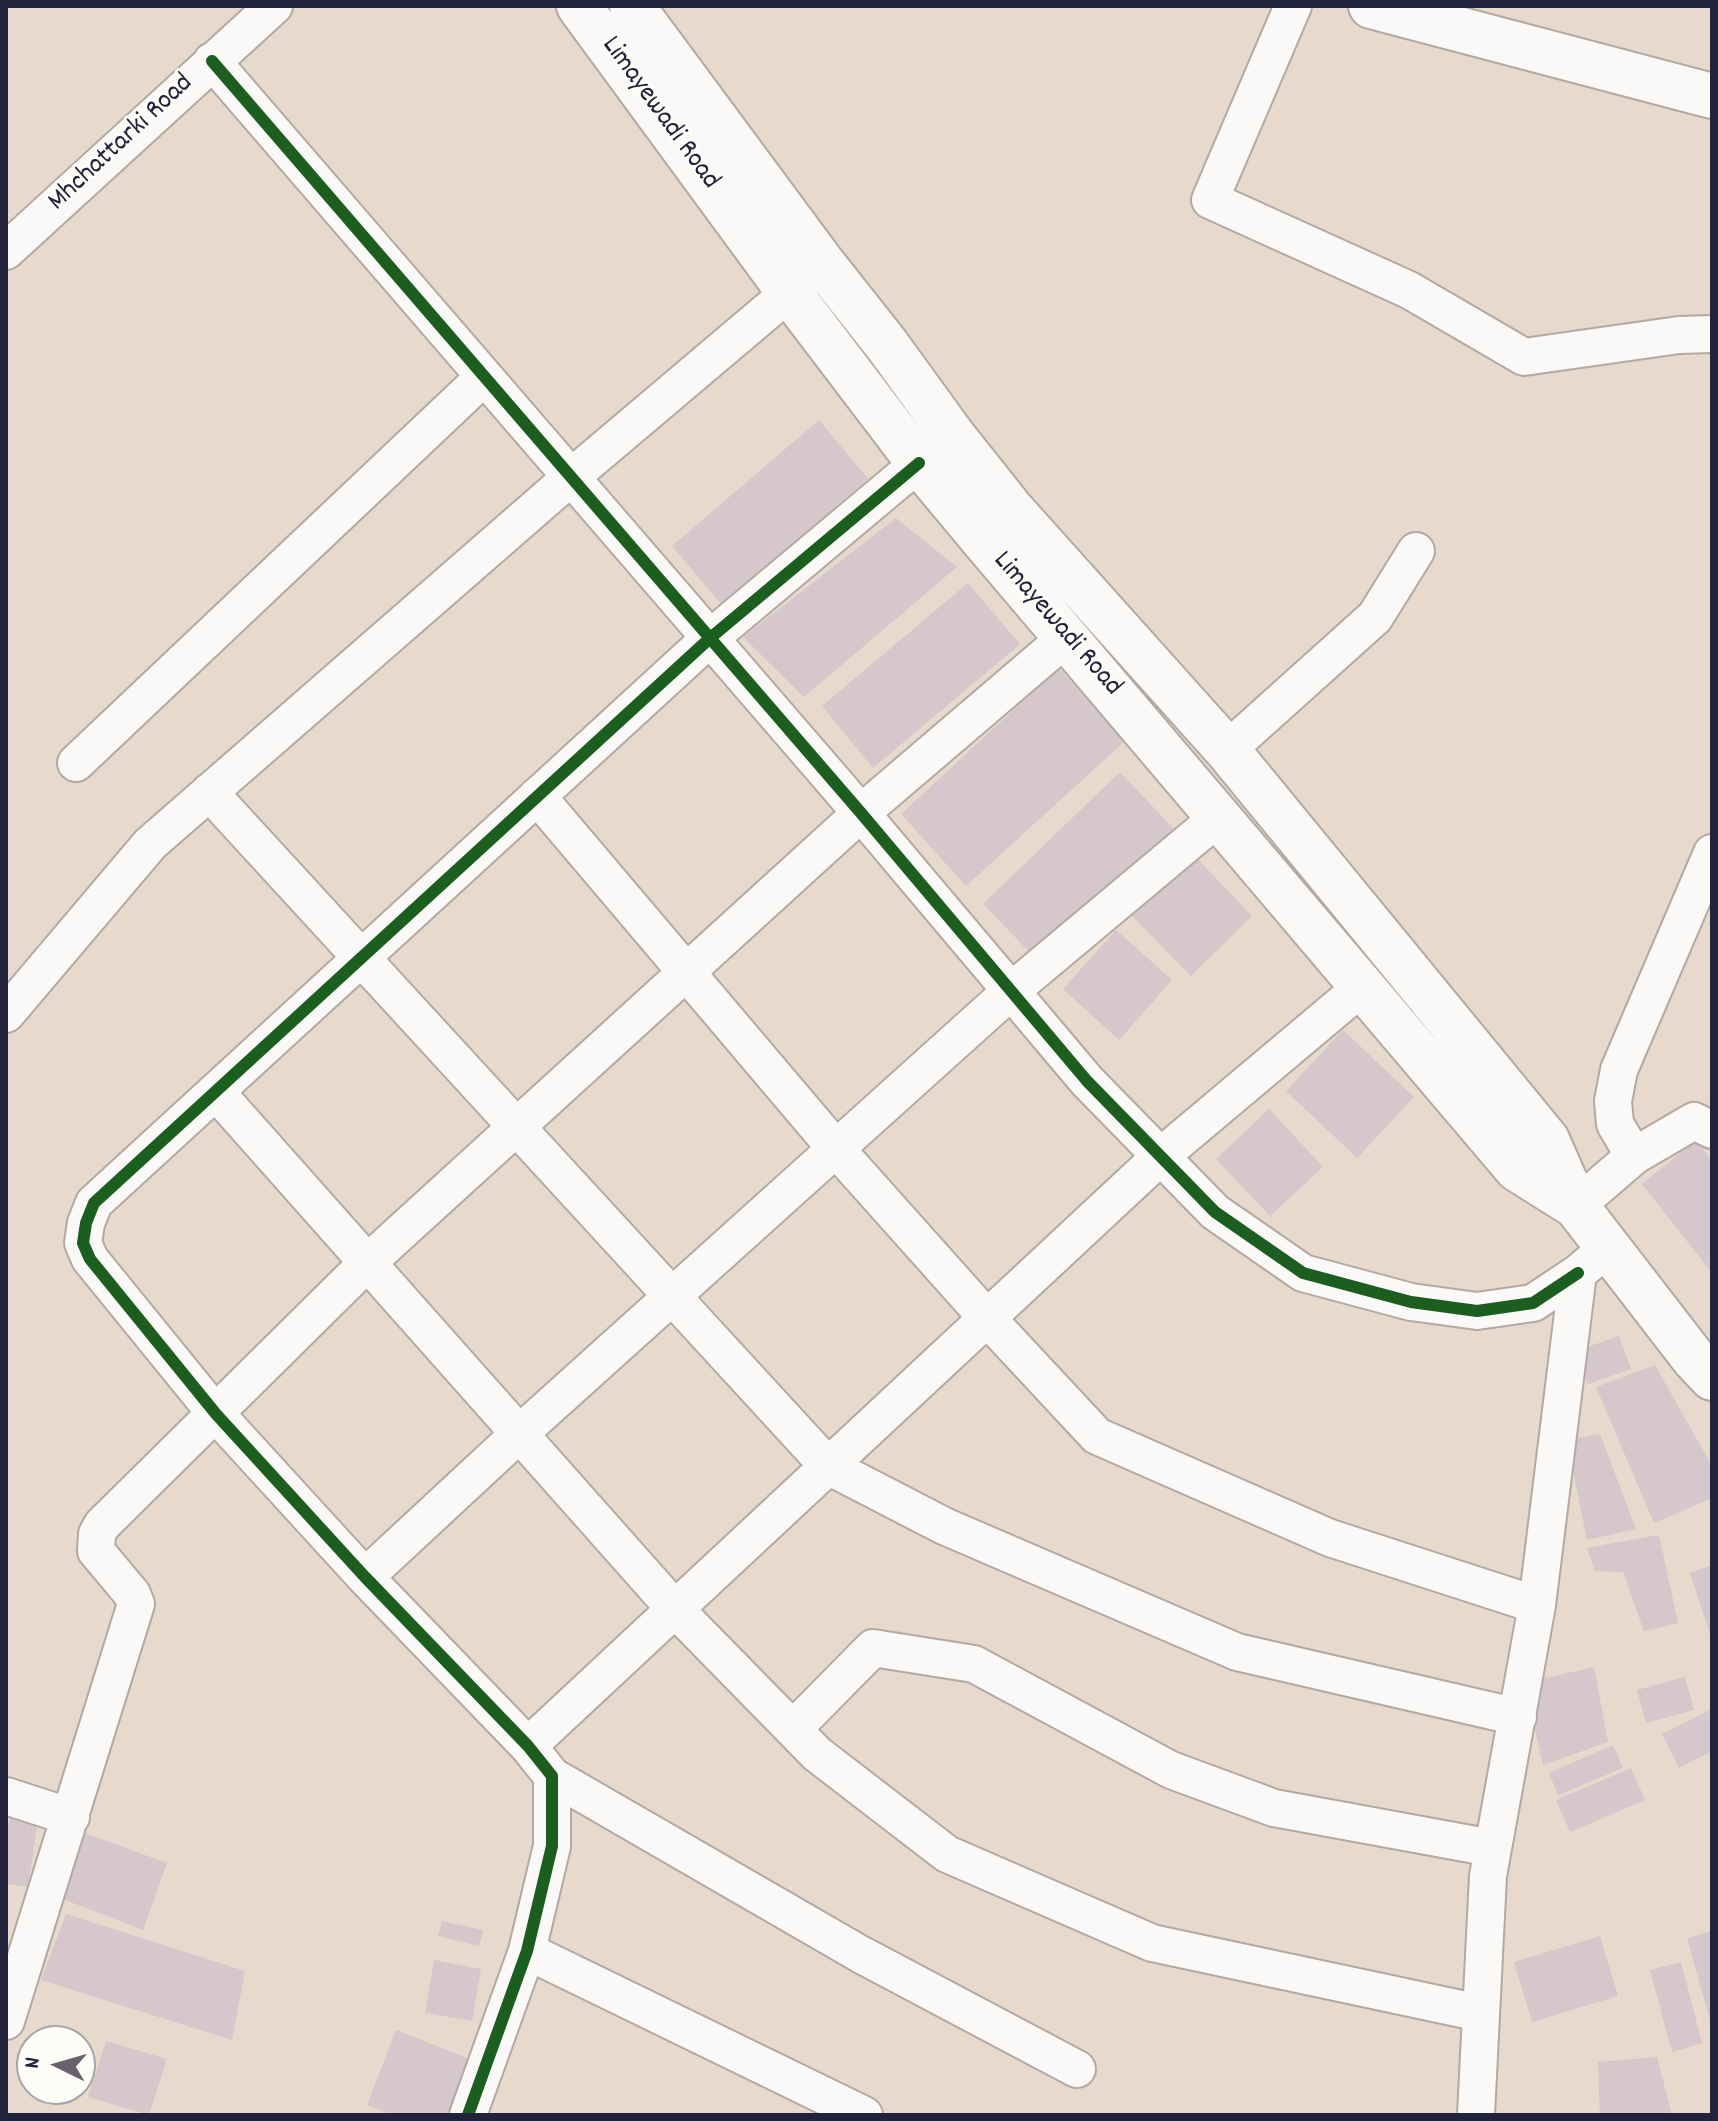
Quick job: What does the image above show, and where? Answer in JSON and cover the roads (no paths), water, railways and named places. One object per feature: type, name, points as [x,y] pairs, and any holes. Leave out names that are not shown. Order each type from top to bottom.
[{"type":"street","name":"Mhchattarki Road","points":[[6,251],[274,6]]},
{"type":"street","name":"Limayewadi Road","points":[[579,6],[919,463],[1517,1169],[1576,1206]]},
{"type":"street","name":"Limayewadi Road","points":[[632,6],[823,264],[1011,509],[1227,750],[1547,1140],[1576,1206],[1593,1261],[1706,1378]]},
{"type":"street","points":[[1293,6],[1210,200],[1409,290],[1524,357],[1679,335],[1712,334]]},
{"type":"street","points":[[1371,6],[1712,96]]},
{"type":"street","points":[[212,61],[861,813],[1087,1081],[1215,1212],[1303,1273],[1411,1302],[1477,1311],[1533,1303],[1593,1261]]},
{"type":"street","points":[[6,1014],[150,844],[570,478],[823,264]]},
{"type":"street","points":[[76,763],[484,377]]},
{"type":"street","points":[[919,463],[709,639],[94,1203],[86,1223],[83,1243],[90,1259],[216,1414],[365,1577],[528,1746],[552,1776],[860,1954],[1077,2069]]},
{"type":"street","points":[[1227,750],[1375,617],[1416,551]]},
{"type":"street","points":[[6,2021],[136,1604],[132,1594],[96,1551],[97,1534],[111,1516],[367,1263],[861,813],[1067,637]]},
{"type":"street","points":[[209,792],[828,1466],[944,1526],[1237,1652],[1518,1717]]},
{"type":"street","points":[[537,796],[837,1150],[1097,1436],[1330,1538],[1537,1605]]},
{"type":"street","points":[[365,1577],[519,1434],[1011,991],[1220,816]]},
{"type":"street","points":[[1634,1156],[1615,1124],[1613,1101],[1619,1070],[1712,853]]},
{"type":"street","points":[[528,1746],[1161,1156],[1362,987]]},
{"type":"street","points":[[216,1092],[674,1608],[817,1754],[947,1854],[1152,1943],[1480,2013]]},
{"type":"street","points":[[1576,1206],[1634,1156],[1694,1121],[1712,1130]]},
{"type":"street","points":[[1476,2115],[1492,1848],[1518,1717],[1593,1261]]},
{"type":"street","points":[[793,1729],[873,1648],[974,1664],[1171,1770],[1274,1808],[1492,1848]]},
{"type":"street","points":[[468,2115],[527,1951],[552,1846],[552,1776]]},
{"type":"street","points":[[6,1796],[71,1817]]},
{"type":"street","points":[[527,1951],[864,2115]]}]
